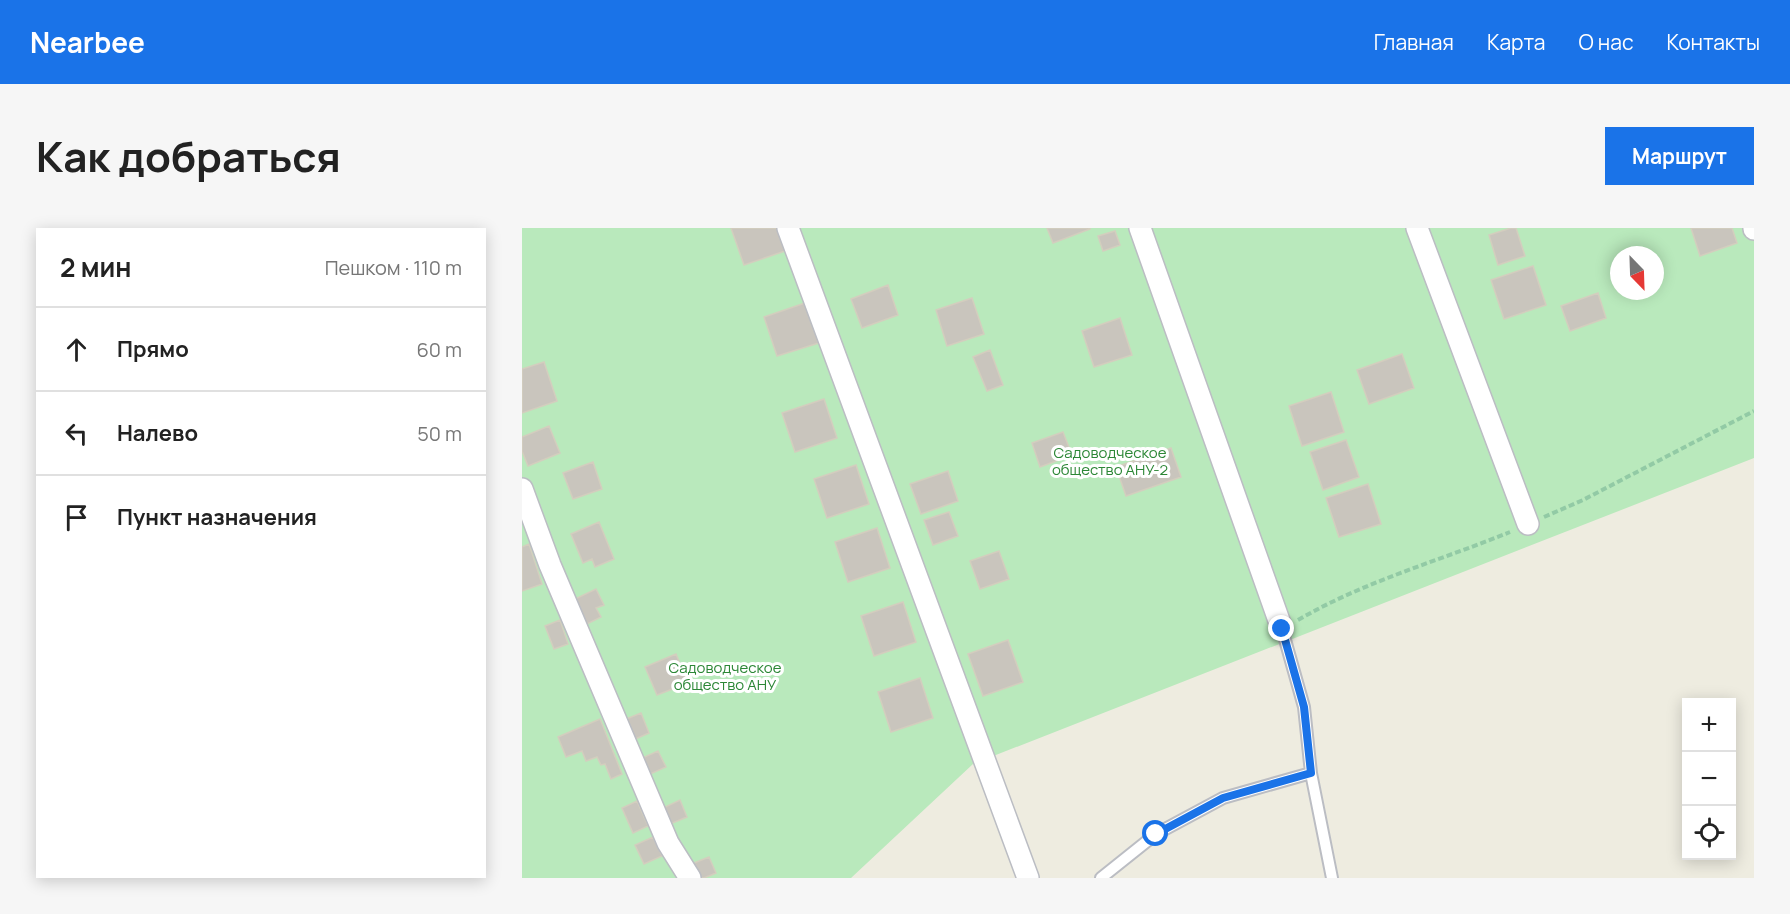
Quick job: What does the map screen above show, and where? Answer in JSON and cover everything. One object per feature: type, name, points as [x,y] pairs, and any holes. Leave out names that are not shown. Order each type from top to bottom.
[{"type":"street","points":[[788,228],[1028,878]]},
{"type":"street","points":[[1140,228],[1282,629]]},
{"type":"street","points":[[1417,228],[1527,524]]},
{"type":"street","points":[[522,489],[550,565],[668,843],[690,878]]},
{"type":"lane","points":[[1282,629],[1304,707],[1311,773],[1332,878]]},
{"type":"lane","points":[[1101,878],[1156,834],[1223,798],[1311,773]]},
{"type":"green space","points":[[522,228],[1754,228],[1754,458],[973,764],[851,878],[522,878]]},
{"type":"building","points":[[731,228],[778,228],[785,251],[744,265]]},
{"type":"building","points":[[1047,228],[1090,228],[1090,229],[1053,243]]},
{"type":"building","points":[[1516,228],[1525,256],[1498,265],[1489,235]]},
{"type":"building","points":[[1691,228],[1732,228],[1737,243],[1700,256]]},
{"type":"building","points":[[1115,231],[1120,245],[1103,251],[1098,236]]},
{"type":"building","points":[[1533,266],[1546,305],[1504,319],[1491,280]]},
{"type":"building","points":[[888,285],[898,315],[862,328],[851,299]]},
{"type":"building","points":[[1598,293],[1606,318],[1570,331],[1561,306]]},
{"type":"building","points":[[972,298],[984,334],[947,346],[936,310]]},
{"type":"building","points":[[805,303],[819,343],[777,356],[764,317]]},
{"type":"building","points":[[1120,318],[1132,355],[1094,367],[1082,331]]},
{"type":"building","points":[[990,350],[1003,385],[987,391],[973,357]]},
{"type":"building","points":[[1402,354],[1414,388],[1369,404],[1357,370]]},
{"type":"building","points":[[544,362],[557,401],[522,413],[522,369]]},
{"type":"building","points":[[1331,392],[1344,432],[1302,446],[1289,406]]},
{"type":"building","points":[[824,399],[837,438],[795,452],[782,413]]},
{"type":"building","points":[[549,426],[560,453],[528,466],[522,451],[522,437]]},
{"type":"building","points":[[1063,432],[1072,455],[1040,467],[1032,443]]},
{"type":"building","points":[[1346,440],[1359,477],[1323,490],[1310,452]]},
{"type":"building","points":[[1171,448],[1181,477],[1126,496],[1116,467]]},
{"type":"building","points":[[593,462],[602,489],[573,499],[563,473]]},
{"type":"building","points":[[856,465],[869,504],[827,518],[814,479]]},
{"type":"building","points":[[948,471],[958,501],[921,514],[910,484]]},
{"type":"building","points":[[1368,484],[1381,524],[1339,537],[1326,498]]},
{"type":"building","points":[[949,512],[958,536],[933,545],[924,520]]},
{"type":"building","points":[[599,522],[614,559],[595,567],[592,559],[583,563],[571,534]]},
{"type":"building","points":[[877,528],[890,568],[848,582],[835,542]]},
{"type":"building","points":[[529,544],[542,584],[522,591],[522,547]]},
{"type":"building","points":[[999,551],[1009,579],[980,589],[970,561]]},
{"type":"building","points":[[596,589],[604,605],[596,608],[601,617],[587,624],[575,599]]},
{"type":"building","points":[[903,602],[916,642],[874,656],[861,616]]},
{"type":"building","points":[[560,620],[568,644],[554,649],[545,626]]},
{"type":"building","points":[[1008,640],[1023,682],[983,696],[968,654]]},
{"type":"building","points":[[676,654],[688,683],[657,695],[645,667]]},
{"type":"building","points":[[920,678],[933,718],[891,732],[878,692]]},
{"type":"building","points":[[641,713],[649,733],[633,740],[624,720]]},
{"type":"building","points":[[600,719],[622,774],[611,779],[605,764],[601,765],[597,757],[586,761],[582,751],[566,757],[558,737]]},
{"type":"building","points":[[658,751],[666,767],[648,775],[640,759]]},
{"type":"building","points":[[680,800],[687,817],[670,824],[663,808]]},
{"type":"building","points":[[637,801],[648,826],[633,833],[622,808]]},
{"type":"building","points":[[653,837],[662,856],[644,864],[635,845]]},
{"type":"building","points":[[709,857],[716,873],[704,878],[695,878],[689,865]]},
{"type":"route","points":[[1156,834],[1223,798],[1311,773],[1304,707],[1282,629]]},
{"type":"park label","name":"Садоводческое общество АНУ-2","points":[[1110,460]]},
{"type":"park label","name":"Садоводческое общество АНУ","points":[[725,676]]}]
